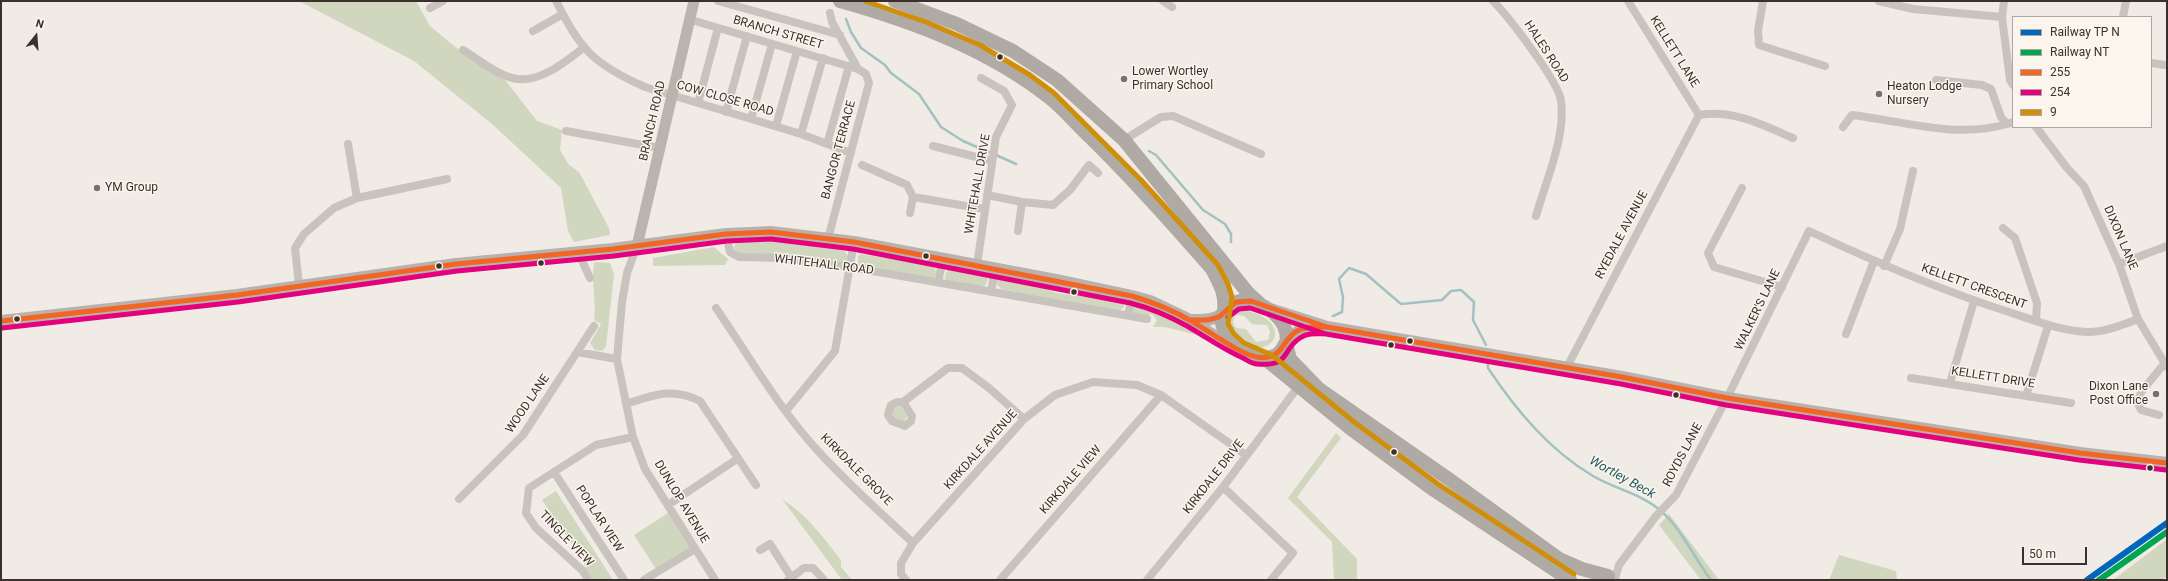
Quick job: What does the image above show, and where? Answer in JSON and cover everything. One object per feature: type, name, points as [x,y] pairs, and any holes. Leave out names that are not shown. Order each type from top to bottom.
[{"type":"highway","points":[[840,1],[895,17],[938,33],[997,63],[1029,83],[1056,104],[1120,167],[1212,269],[1222,287],[1225,299],[1221,324],[1222,330],[1240,348],[1268,361],[1298,387],[1434,490],[1570,580]]},
{"type":"highway","points":[[895,1],[957,24],[1013,51],[1057,80],[1124,140],[1248,293],[1266,307],[1284,326],[1290,358],[1319,388],[1559,559],[1609,579]]},
{"type":"highway","points":[[1124,140],[1123,154],[1158,208]]},
{"type":"highway","points":[[1224,312],[1236,302],[1243,300],[1251,301],[1266,307]]},
{"type":"highway","points":[[1257,357],[1274,356],[1280,353],[1287,341]]},
{"type":"main road","name":"WHITEHALL ROAD","points":[[1,321],[237,295],[299,285],[456,264],[637,246],[726,234],[771,232],[854,242],[977,264],[1132,296],[1150,301],[1190,320],[1224,342],[1240,348]]},
{"type":"main road","points":[[1266,307],[1327,327],[1566,367],[1727,398],[2080,453],[2167,463]]},
{"type":"main road","name":"WHITEHALL ROAD","points":[[1190,320],[1207,320],[1219,317],[1224,312]]},
{"type":"main road","points":[[1287,341],[1298,331],[1307,327],[1327,327]]},
{"type":"street","points":[[430,8],[443,1]]},
{"type":"street","name":"COW CLOSE ROAD","points":[[556,1],[583,48],[596,60],[629,80],[673,96],[801,134],[851,153]]},
{"type":"street","name":"BRANCH ROAD","points":[[637,246],[673,96],[688,19],[694,1]]},
{"type":"street","points":[[718,1],[840,36]]},
{"type":"street","points":[[1163,1],[1172,7]]},
{"type":"street","name":"HALES ROAD","points":[[1493,1],[1508,17],[1549,76],[1561,99],[1562,127],[1536,216]]},
{"type":"street","name":"KELLETT LANE","points":[[1628,1],[1699,115]]},
{"type":"street","points":[[1763,1],[1758,31],[1759,46],[1825,66]]},
{"type":"street","points":[[1879,1],[1913,9],[2002,17]]},
{"type":"street","points":[[2004,1],[2002,17],[2012,82]]},
{"type":"street","points":[[2123,16],[2126,1]]},
{"type":"street","name":"BANGOR TERRACE","points":[[828,239],[869,83],[868,77],[860,69],[840,36],[830,13]]},
{"type":"street","points":[[533,31],[563,14]]},
{"type":"street","name":"BRANCH STREET","points":[[688,19],[860,69]]},
{"type":"street","points":[[698,103],[718,28]]},
{"type":"street","points":[[726,112],[748,36]]},
{"type":"street","points":[[751,119],[772,44]]},
{"type":"street","points":[[464,50],[508,77],[519,80],[535,77],[561,65],[583,48]]},
{"type":"street","points":[[776,126],[798,51]]},
{"type":"street","points":[[801,134],[823,58]]},
{"type":"street","points":[[2152,64],[2165,65]]},
{"type":"street","points":[[827,144],[849,66]]},
{"type":"street","name":"WHITEHALL DRIVE","points":[[977,264],[984,209],[996,137],[1012,105],[1004,91],[981,78]]},
{"type":"street","points":[[1936,80],[1982,84],[1991,89],[2001,117],[2010,123]]},
{"type":"street","points":[[1699,115],[1719,113],[1753,120],[1793,138]]},
{"type":"street","name":"RYEDALE AVENUE","points":[[1566,367],[1699,115]]},
{"type":"street","points":[[1843,127],[1852,115],[1958,131],[1987,130],[2010,123]]},
{"type":"street","points":[[1124,140],[1161,117],[1173,116],[1261,154]]},
{"type":"street","name":"DIXON LANE","points":[[2037,128],[2067,168],[2084,186],[2119,264],[2138,319],[2165,366]]},
{"type":"street","points":[[566,131],[660,148]]},
{"type":"street","points":[[348,144],[356,198]]},
{"type":"street","points":[[933,146],[992,161]]},
{"type":"street","points":[[987,195],[1022,202],[1053,205],[1070,190],[1086,163],[1098,173]]},
{"type":"street","points":[[862,165],[907,185],[913,197],[910,213]]},
{"type":"street","points":[[1884,266],[1900,229],[1912,171]]},
{"type":"street","points":[[299,285],[295,248],[304,234],[334,208],[356,198],[447,179]]},
{"type":"street","points":[[1742,188],[1708,253],[1714,267],[1782,287]]},
{"type":"street","points":[[913,197],[984,209]]},
{"type":"street","points":[[1018,231],[1022,202]]},
{"type":"street","points":[[2003,228],[2015,238],[2037,303],[2036,321]]},
{"type":"street","name":"KELLETT CRESCENT","points":[[1809,232],[1884,266],[1974,301],[2048,326],[2088,332],[2109,329],[2138,319]]},
{"type":"street","name":"WALKER'S LANE","points":[[1727,398],[1809,232]]},
{"type":"street","name":"WHITEHALL ROAD","points":[[726,234],[730,252],[739,258],[780,258],[850,267],[1147,319]]},
{"type":"street","points":[[786,411],[835,351],[854,242]]},
{"type":"street","name":"DUNLOP AVENUE","points":[[637,246],[627,273],[622,302],[617,359],[633,437],[645,469],[668,504],[694,549],[715,580]]},
{"type":"street","points":[[2119,264],[2167,246]]},
{"type":"street","points":[[578,252],[590,278]]},
{"type":"street","points":[[938,282],[943,259]]},
{"type":"street","points":[[1846,334],[1874,261]]},
{"type":"street","points":[[991,292],[994,268]]},
{"type":"street","points":[[1128,315],[1132,296]]},
{"type":"street","points":[[1950,383],[1974,301]]},
{"type":"street","name":"KIRKDALE GROVE","points":[[716,308],[786,411],[818,451],[913,543]]},
{"type":"street","name":"WOOD LANE","points":[[459,499],[523,435],[594,326]]},
{"type":"street","points":[[2026,396],[2048,326]]},
{"type":"street","points":[[577,352],[617,359]]},
{"type":"street","points":[[2159,415],[2141,410],[2138,401],[2142,391],[2165,366]]},
{"type":"street","points":[[903,402],[948,368],[962,368],[989,388],[1024,419]]},
{"type":"street","name":"KELLETT DRIVE","points":[[1911,378],[2071,403]]},
{"type":"street","name":"KIRKDALE AVENUE","points":[[906,580],[901,574],[901,563],[913,543],[1024,419],[1056,395],[1093,382],[1137,385],[1161,395],[1246,455]]},
{"type":"street","name":"KIRKDALE DRIVE","points":[[1147,580],[1223,487],[1298,387]]},
{"type":"street","points":[[626,404],[661,393],[685,394],[700,401],[737,459],[756,485]]},
{"type":"street","name":"KIRKDALE VIEW","points":[[1000,580],[1161,395]]},
{"type":"street","name":"ROYDS LANE","points":[[1609,579],[1656,516],[1676,495],[1727,398]]},
{"type":"street","name":"TINGLE VIEW","points":[[588,580],[584,571],[536,528],[526,513],[530,488],[596,445],[633,437]]},
{"type":"street","points":[[668,504],[737,459]]},
{"type":"street","name":"POPLAR VIEW","points":[[554,472],[624,580]]},
{"type":"street","points":[[1223,487],[1293,553],[1271,580]]},
{"type":"street","points":[[760,550],[773,543],[789,579],[804,568],[813,568],[824,580]]},
{"type":"street","points":[[644,580],[694,549]]},
{"type":"green space","points":[[299,1],[416,1],[430,26],[454,46],[506,81],[537,121],[562,130],[560,150],[569,165],[579,172],[609,228],[610,235],[574,242],[568,231],[561,188],[492,124],[414,61]]},
{"type":"green space","points":[[738,241],[787,242],[844,251],[848,256],[846,262],[843,264],[740,254],[733,248]]},
{"type":"green space","points":[[714,247],[728,259],[725,265],[653,266],[653,258]]},
{"type":"green space","points":[[861,254],[930,265],[935,268],[936,275],[933,278],[858,264],[858,256]]},
{"type":"green space","points":[[595,262],[610,263],[614,274],[606,347],[602,351],[595,350],[590,343],[601,324],[594,320],[595,307],[593,274]]},
{"type":"green space","points":[[948,269],[985,276],[988,279],[983,287],[946,281],[945,276]]},
{"type":"green space","points":[[1004,277],[1039,285],[1056,293],[1091,297],[1102,295],[1123,300],[1124,306],[1120,311],[1001,289],[995,282]]},
{"type":"green space","points":[[1136,306],[1153,309],[1201,336],[1165,327],[1153,327],[1157,320],[1152,314],[1147,316],[1132,314],[1133,308]]},
{"type":"green space","points":[[1238,309],[1260,315],[1272,324],[1275,334],[1272,342],[1263,347],[1252,346],[1239,338],[1226,320],[1228,314]],"holes":[[[1235,316],[1244,316],[1252,324],[1267,325],[1270,332],[1268,340],[1256,342],[1246,329],[1236,328],[1233,322]]]},
{"type":"green space","points":[[895,406],[900,406],[907,416],[904,422],[893,417]]},
{"type":"green space","points":[[1336,433],[1341,438],[1297,497],[1357,559],[1357,580],[1334,580],[1332,542],[1288,498]]},
{"type":"green space","points":[[556,491],[613,580],[590,580],[582,558],[542,500]]},
{"type":"green space","points":[[782,499],[799,512],[821,535],[841,560],[841,567],[852,580],[842,580]]},
{"type":"green space","points":[[671,511],[695,549],[658,572],[634,535]]},
{"type":"green space","points":[[1669,514],[1719,580],[1701,580],[1659,525]]},
{"type":"green space","points":[[2167,539],[2167,576],[2162,580],[2113,580]]},
{"type":"green space","points":[[1839,555],[1896,571],[1897,580],[1829,580]]},
{"type":"waterway","name":"Wortley Beck","points":[[846,19],[851,32],[861,48],[885,65],[891,73],[919,94],[941,127],[963,141],[991,153]]},
{"type":"waterway","name":"Wortley Beck","points":[[1149,151],[1156,155],[1203,210],[1225,224],[1231,234],[1231,242]]},
{"type":"waterway","name":"Wortley Beck","points":[[996,155],[1016,164]]},
{"type":"waterway","name":"Wortley Beck","points":[[1333,316],[1342,312],[1343,297],[1339,279],[1349,268],[1366,274],[1401,304],[1442,300],[1451,291],[1461,290],[1474,302],[1473,320],[1486,345]]},
{"type":"waterway","name":"Wortley Beck","points":[[1488,362],[1488,368],[1499,384],[1534,428],[1577,466],[1601,481],[1645,500],[1661,511],[1682,535],[1711,580]]},
{"type":"transit line","name":"9","points":[[865,1],[926,22],[980,45],[1030,75],[1054,93],[1141,180],[1218,265],[1228,284],[1232,297],[1228,324],[1234,334],[1244,343],[1272,355],[1354,422],[1438,484],[1574,574]]},
{"type":"transit line","name":"255","points":[[1,321],[237,295],[456,264],[613,249],[726,234],[771,232],[854,242],[1132,296],[1177,313],[1233,347],[1257,357],[1272,356],[1277,353],[1287,340],[1300,329],[1327,327]]},
{"type":"transit line","name":"254","points":[[2,328],[238,302],[457,271],[614,256],[727,241],[771,239],[853,249],[1130,303],[1173,319],[1228,351],[1255,364],[1275,363],[1281,360],[1294,343],[1303,336],[1327,334]]},
{"type":"transit line","name":"255","points":[[1190,320],[1207,320],[1219,317],[1236,302],[1251,301],[1327,327],[1622,377],[1727,398],[2080,453],[2167,463]]},
{"type":"transit line","name":"254","points":[[1228,317],[1239,309],[1250,308],[1326,334],[1621,384],[1726,405],[2079,460],[2166,470]]},
{"type":"transit line","points":[[2087,580],[2167,523]]},
{"type":"rail line","name":"NT","points":[[2099,580],[2167,532]]},
{"type":"place","name":"Lower Wortley Primary School","points":[[1124,79]]},
{"type":"place","name":"Heaton Lodge Nursery","points":[[1879,94]]},
{"type":"place","name":"YM Group","points":[[97,188]]},
{"type":"place","name":"Dixon Lane Post Office","points":[[2156,394]]}]
